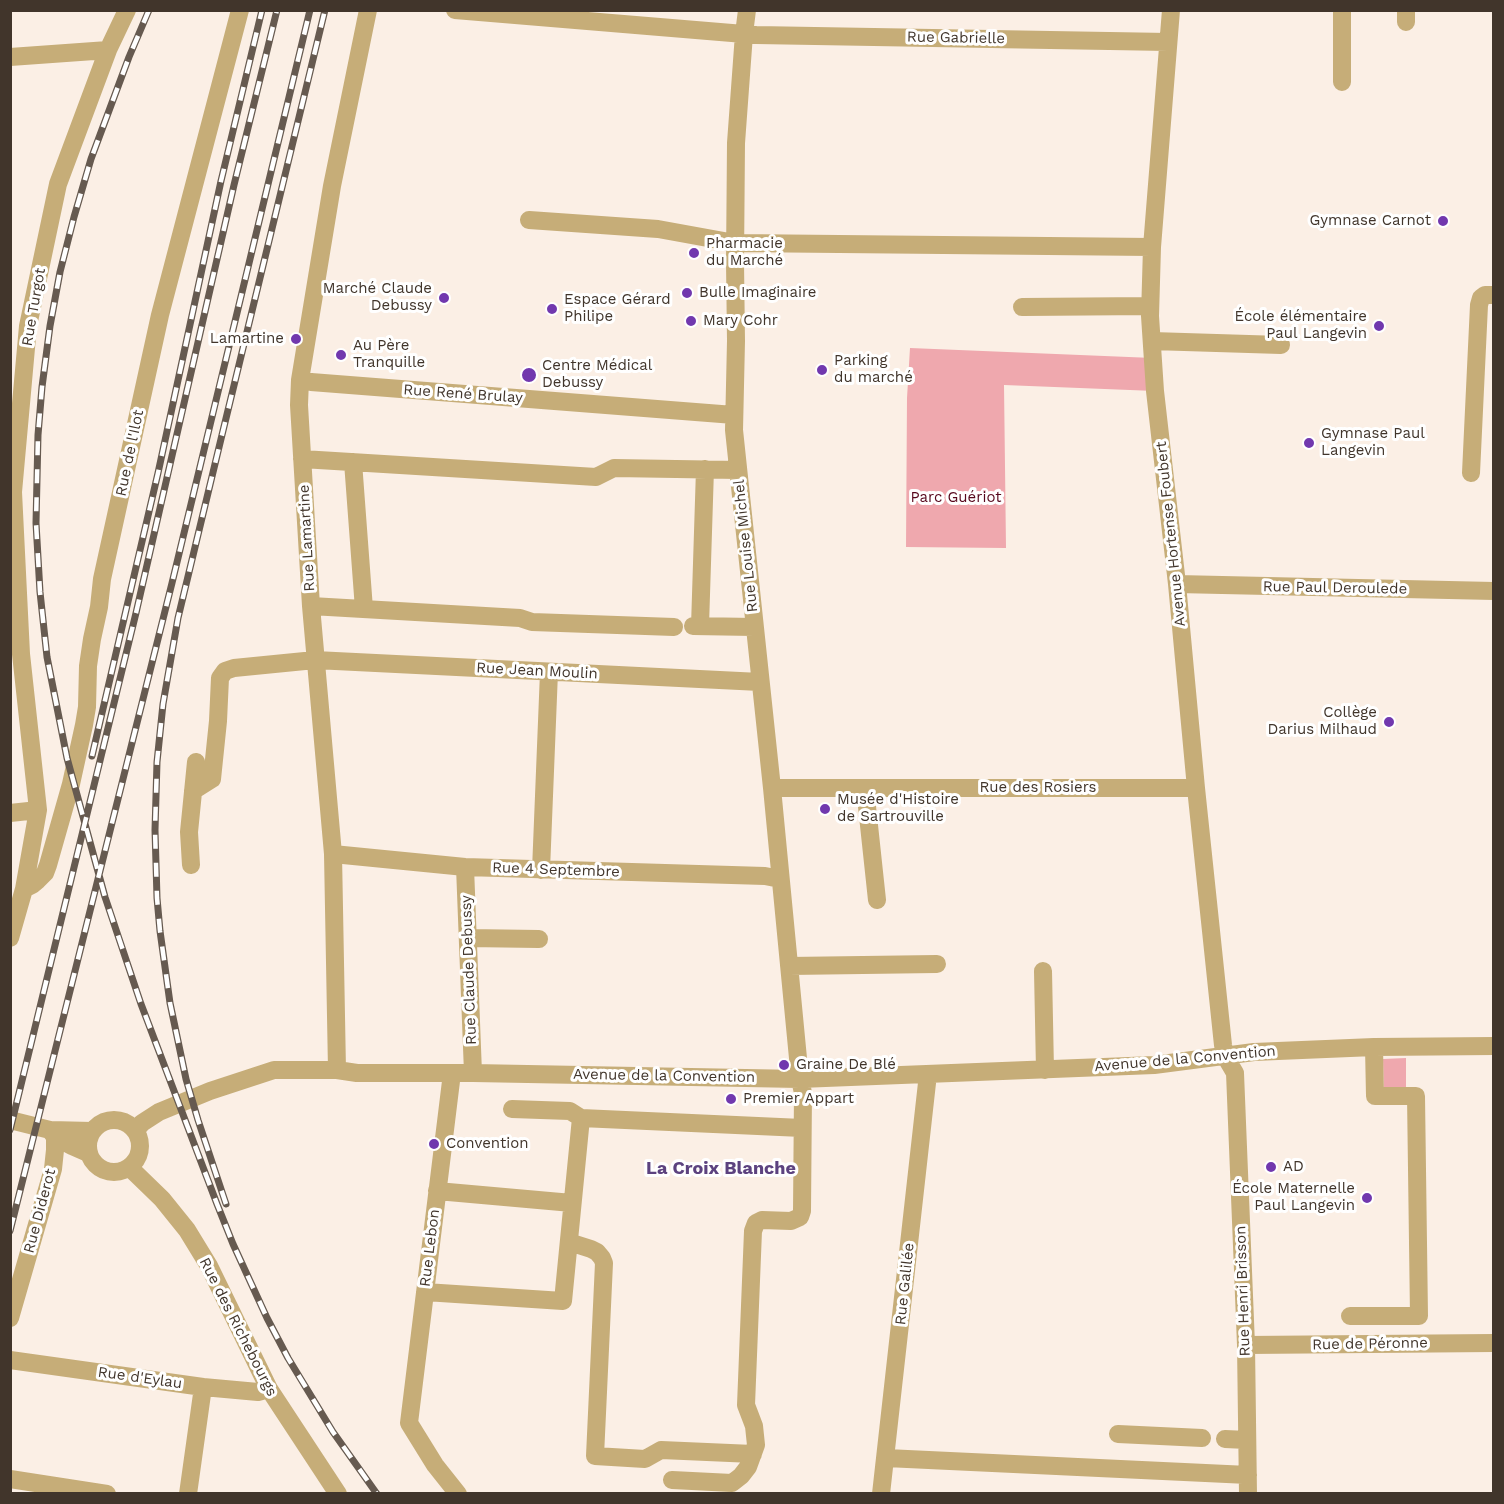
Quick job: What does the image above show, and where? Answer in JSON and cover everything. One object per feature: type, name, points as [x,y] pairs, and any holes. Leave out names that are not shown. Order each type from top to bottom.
[{"type":"street","name":"Rue Turgot","points":[[10,938],[24,889],[38,810],[21,654],[13,492],[28,326],[58,184],[108,50],[127,10]]},
{"type":"street","name":"Rue de l'Ilot","points":[[24,889],[45,873],[71,784],[87,707],[88,666],[102,579],[160,315],[240,10]]},
{"type":"street","name":"Rue Lamartine","points":[[337,1070],[333,854],[310,606],[299,405],[300,380],[332,186],[368,10]]},
{"type":"street","name":"Rue Gabrielle","points":[[456,10],[744,34],[1168,42]]},
{"type":"street","name":"Rue Louise Michel","points":[[747,10],[736,143],[735,243],[728,357],[803,1093],[802,1211],[800,1217],[791,1221],[762,1220],[756,1223],[753,1231],[746,1405],[754,1425],[756,1445],[753,1455]]},
{"type":"street","name":"Avenue Hortense Foubert","points":[[1171,10],[1152,247],[1150,306],[1155,391],[1225,1056]]},
{"type":"street","points":[[1342,10],[1342,82]]},
{"type":"street","points":[[10,57],[108,50]]},
{"type":"street","points":[[530,220],[658,229],[735,243],[1152,247]]},
{"type":"street","points":[[1471,473],[1479,305],[1481,298],[1494,295]]},
{"type":"street","points":[[1022,307],[1150,306]]},
{"type":"street","points":[[1152,341],[1281,345]]},
{"type":"street","name":"Rue René Brulay","points":[[300,380],[734,415]]},
{"type":"street","points":[[302,459],[596,477],[614,468],[738,470]]},
{"type":"street","points":[[353,462],[364,609]]},
{"type":"street","points":[[705,470],[697,626],[754,627]]},
{"type":"street","name":"Rue Paul Deroulede","points":[[1177,584],[1494,591]]},
{"type":"street","points":[[310,606],[520,618],[532,622],[674,627]]},
{"type":"street","name":"Rue Jean Moulin","points":[[193,791],[213,779],[220,678],[225,671],[234,668],[315,660],[760,682]]},
{"type":"street","points":[[541,870],[549,672]]},
{"type":"street","points":[[191,865],[189,832],[196,762]]},
{"type":"street","name":"Rue des Rosiers","points":[[772,788],[865,794],[1196,788]]},
{"type":"street","points":[[819,799],[865,794],[877,900]]},
{"type":"street","points":[[10,813],[38,810]]},
{"type":"street","name":"Rue 4 Septembre","points":[[333,854],[465,867],[765,876],[780,879]]},
{"type":"street","name":"Rue Claude Debussy","points":[[465,867],[473,1073]]},
{"type":"street","points":[[468,938],[539,939]]},
{"type":"street","points":[[789,966],[937,964]]},
{"type":"street","points":[[1043,971],[1045,1070]]},
{"type":"street","name":"Avenue de la Convention","points":[[135,1131],[142,1123],[159,1112],[210,1091],[274,1070],[800,1079],[1154,1065],[1254,1052],[1374,1047],[1494,1046]]},
{"type":"street","points":[[1350,1316],[1419,1316],[1416,1096],[1375,1096],[1374,1047]]},
{"type":"street","name":"Rue Henri Brisson","points":[[1225,1056],[1235,1072],[1248,1494]]},
{"type":"street","name":"Rue Lebon","points":[[452,1073],[409,1423],[435,1465],[458,1494]]},
{"type":"street","name":"Rue Galilée","points":[[880,1494],[886,1458],[928,1074]]},
{"type":"street","points":[[512,1108],[570,1111],[581,1118],[802,1128]]},
{"type":"street","points":[[425,1292],[563,1301],[581,1118]]},
{"type":"street","points":[[10,1120],[51,1132],[72,1146],[88,1153]]},
{"type":"street","points":[[105,1121],[121,1121],[135,1131],[139,1138],[139,1154],[129,1167],[122,1171],[105,1171],[92,1161],[87,1145],[92,1131],[98,1125],[105,1121]]},
{"type":"street","points":[[51,1132],[92,1131]]},
{"type":"street","name":"Rue Diderot","points":[[10,1318],[52,1169],[56,1150],[51,1132]]},
{"type":"street","name":"Rue des Richebourgs","points":[[129,1167],[162,1199],[187,1230],[209,1266],[269,1389],[338,1494]]},
{"type":"street","points":[[437,1191],[572,1203]]},
{"type":"street","points":[[568,1242],[597,1252],[604,1263],[595,1456],[645,1459],[661,1450],[753,1455],[741,1476],[732,1483],[719,1488],[672,1480]]},
{"type":"street","name":"Rue de Péronne","points":[[1245,1345],[1494,1343]]},
{"type":"street","name":"Rue d'Eylau","points":[[10,1360],[203,1387],[258,1392],[269,1389]]},
{"type":"street","points":[[188,1494],[203,1387]]},
{"type":"street","points":[[1118,1434],[1202,1438]]},
{"type":"street","points":[[1225,1439],[1247,1440]]},
{"type":"street","points":[[886,1458],[1248,1475]]},
{"type":"street","points":[[10,1479],[107,1494]]},
{"type":"green space","name":"Parc Guériot","points":[[910,348],[1153,358],[1155,391],[1004,385],[1006,548],[906,547],[907,398]]},
{"type":"green space","points":[[1406,1058],[1406,1091],[1384,1091],[1383,1059]]},
{"type":"railway","points":[[149,10],[91,159],[60,272],[50,326],[38,435],[36,523],[47,657],[67,758],[105,897],[141,1004],[217,1204],[267,1318],[288,1358],[333,1432],[377,1494]]},
{"type":"railway","points":[[92,756],[158,473],[221,181],[262,10]]},
{"type":"railway","points":[[10,1130],[136,613],[234,185],[277,10]]},
{"type":"railway","points":[[10,1231],[172,583],[310,10]]},
{"type":"railway","points":[[226,1204],[186,1079],[170,1003],[157,898],[155,830],[157,762],[163,704],[178,618],[325,10]]},
{"type":"place","name":"Gymnase Carnot","points":[[1443,221]]},
{"type":"place","name":"Pharmacie du Marché","points":[[694,253]]},
{"type":"place","name":"Bulle Imaginaire","points":[[687,293]]},
{"type":"place","name":"Marché Claude Debussy","points":[[444,298]]},
{"type":"place","name":"Espace Gérard Philipe","points":[[552,309]]},
{"type":"place","name":"Mary Cohr","points":[[691,321]]},
{"type":"place","name":"École élémentaire Paul Langevin","points":[[1379,326]]},
{"type":"place","name":"Lamartine","points":[[296,339]]},
{"type":"place","name":"Au Père Tranquille","points":[[341,355]]},
{"type":"place","name":"Parking du marché","points":[[822,370]]},
{"type":"place","name":"Centre Médical Debussy","points":[[529,375]]},
{"type":"place","name":"Gymnase Paul Langevin","points":[[1309,443]]},
{"type":"place","name":"Collège Darius Milhaud","points":[[1389,722]]},
{"type":"place","name":"Musée d'Histoire de Sartrouville","points":[[825,809]]},
{"type":"place","name":"Graine De Blé","points":[[784,1065]]},
{"type":"place","name":"Premier Appart","points":[[731,1099]]},
{"type":"place","name":"Convention","points":[[434,1144]]},
{"type":"place","name":"AD","points":[[1271,1167]]},
{"type":"place","name":"École Maternelle Paul Langevin","points":[[1367,1198]]},
{"type":"district","name":"La Croix Blanche","points":[[721,1169]]}]
